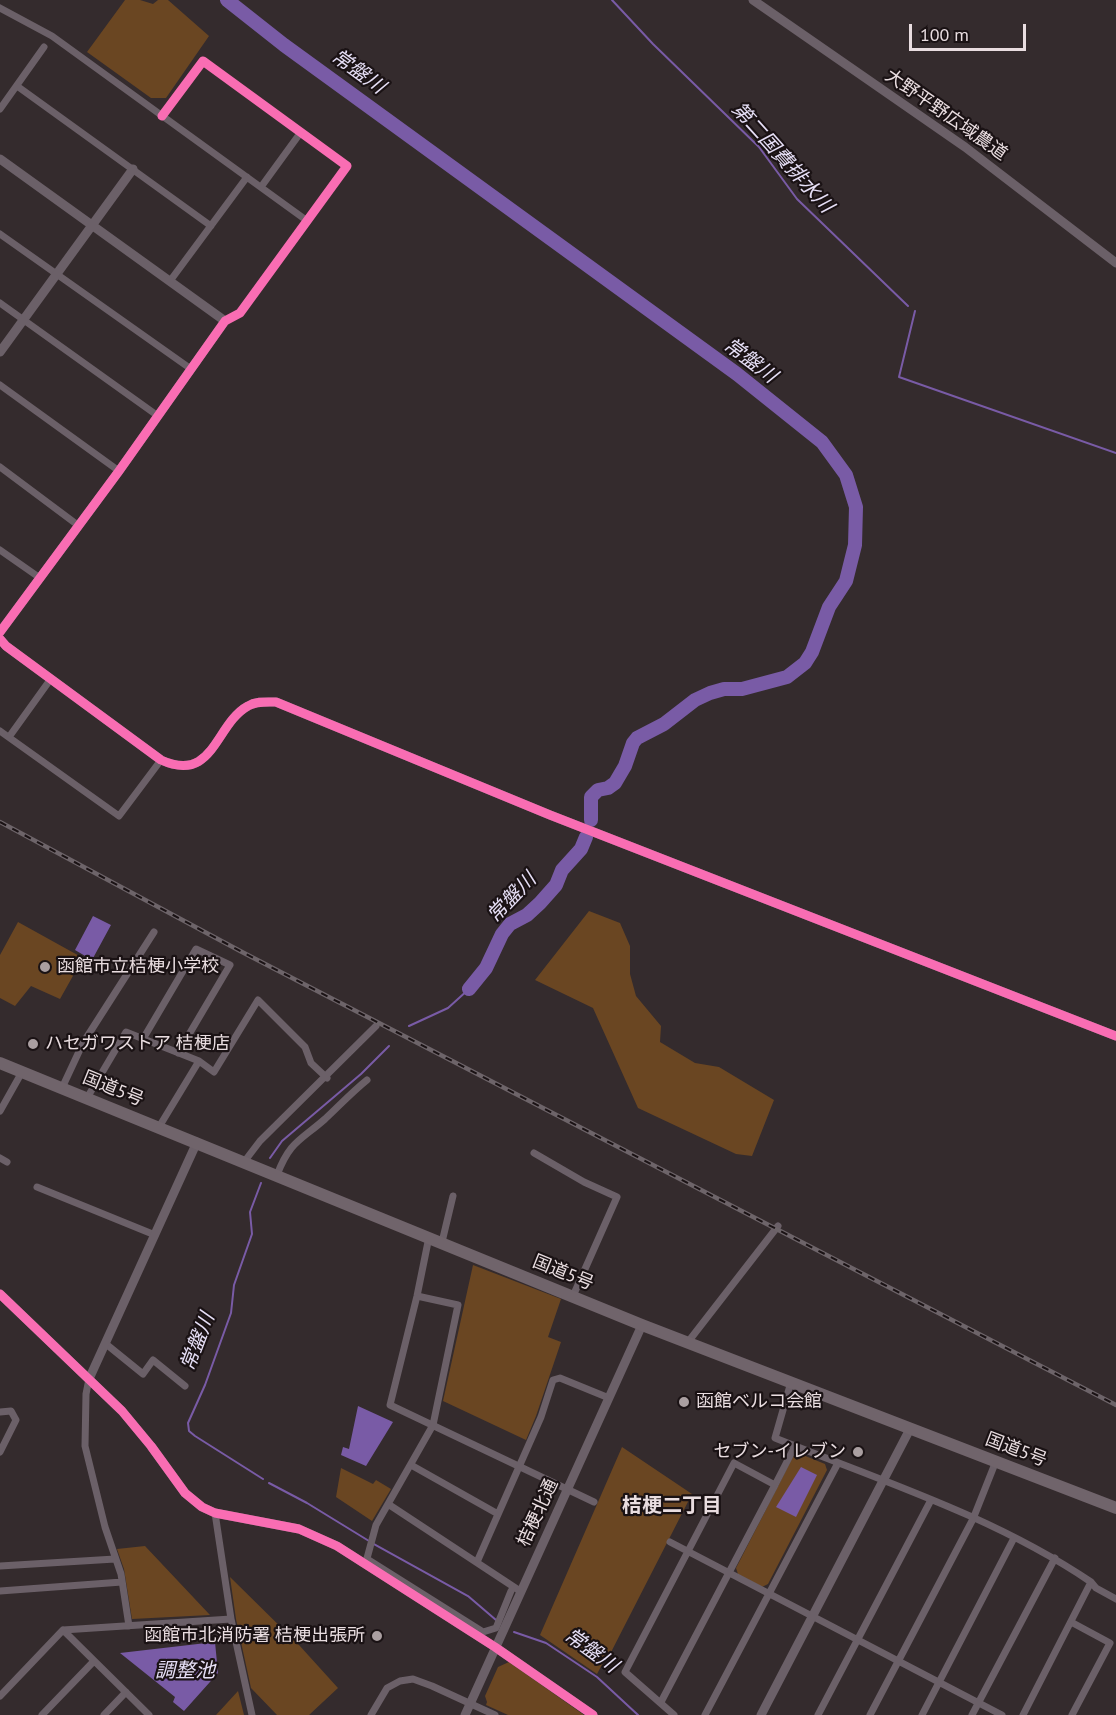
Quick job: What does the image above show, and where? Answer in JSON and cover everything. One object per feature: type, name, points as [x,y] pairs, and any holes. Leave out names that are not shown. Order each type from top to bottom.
[{"type":"highway","name":"国道5号","points":[[0,1063],[642,1324],[1116,1508]]},
{"type":"street","name":"大野平野広域農道","points":[[753,0],[965,147],[1116,263]]},
{"type":"street","points":[[0,8],[52,36],[306,220]]},
{"type":"street","points":[[0,109],[44,47]]},
{"type":"street","points":[[0,632],[119,471],[225,321],[240,313],[347,166],[203,61],[162,116]]},
{"type":"street","points":[[16,87],[211,226]]},
{"type":"street","points":[[261,188],[301,132]]},
{"type":"street","points":[[0,159],[225,321]]},
{"type":"street","points":[[0,352],[133,169]]},
{"type":"street","points":[[170,281],[247,177]]},
{"type":"street","points":[[0,234],[191,369]]},
{"type":"street","points":[[0,303],[158,416]]},
{"type":"street","points":[[0,385],[119,471]]},
{"type":"street","points":[[0,467],[79,526]]},
{"type":"street","points":[[0,550],[40,578]]},
{"type":"street","points":[[0,639],[50,680],[161,760],[172,765],[186,765],[200,760],[212,750],[235,718],[246,707],[257,703],[276,702],[550,815],[1116,1036]]},
{"type":"street","points":[[9,737],[50,680]]},
{"type":"street","points":[[0,731],[119,816],[161,760]]},
{"type":"street","points":[[62,1088],[83,1043],[154,932]]},
{"type":"street","points":[[142,1039],[196,949],[230,965],[178,1053]]},
{"type":"street","points":[[87,1098],[126,1032],[199,1061],[214,1072],[258,1000],[305,1047],[311,1063],[327,1078]]},
{"type":"street","points":[[244,1162],[260,1142],[327,1078],[376,1026]]},
{"type":"street","points":[[159,1127],[199,1061]]},
{"type":"street","points":[[0,1111],[22,1072]]},
{"type":"street","points":[[277,1175],[285,1155],[294,1144],[367,1080]]},
{"type":"street","points":[[129,1626],[122,1582],[85,1446],[86,1394],[90,1379],[197,1142]]},
{"type":"street","points":[[534,1153],[584,1182],[617,1197],[573,1296]]},
{"type":"street","points":[[37,1187],[155,1235]]},
{"type":"street","points":[[442,1242],[453,1196]]},
{"type":"street","points":[[688,1342],[778,1226]]},
{"type":"street","points":[[429,1237],[390,1406],[594,1502]]},
{"type":"street","points":[[0,1294],[90,1379],[137,1429],[185,1493],[202,1507],[215,1513],[299,1529],[366,1562],[483,1632],[496,1628],[516,1591],[477,1562],[388,1504]]},
{"type":"street","points":[[366,1562],[376,1525],[433,1425],[458,1305],[417,1296]]},
{"type":"street","name":"桔梗北通","points":[[465,1715],[495,1647],[516,1591],[567,1489],[642,1324]]},
{"type":"street","points":[[106,1344],[143,1374],[153,1360],[186,1386]]},
{"type":"street","points":[[477,1562],[541,1417],[553,1380],[560,1378],[609,1398]]},
{"type":"street","points":[[791,1382],[775,1438],[884,1480],[1014,1538],[1054,1558],[1091,1582],[1096,1588],[1116,1599]]},
{"type":"street","points":[[0,1412],[11,1411],[16,1420],[0,1452]]},
{"type":"street","points":[[761,1715],[910,1429]]},
{"type":"street","points":[[661,1702],[795,1446]]},
{"type":"street","points":[[870,1715],[973,1519],[996,1461]]},
{"type":"street","points":[[674,1715],[625,1672],[734,1463],[775,1485]]},
{"type":"street","points":[[705,1715],[838,1463]]},
{"type":"street","points":[[411,1465],[498,1514]]},
{"type":"street","points":[[818,1715],[931,1500]]},
{"type":"street","points":[[215,1513],[231,1619],[252,1715]]},
{"type":"street","points":[[922,1715],[1014,1538]]},
{"type":"street","points":[[670,1542],[1002,1715]]},
{"type":"street","points":[[972,1715],[1054,1558]]},
{"type":"street","points":[[0,1566],[115,1559]]},
{"type":"street","points":[[366,1562],[593,1715]]},
{"type":"street","points":[[0,1591],[122,1582]]},
{"type":"street","points":[[1023,1715],[1091,1582]]},
{"type":"street","points":[[0,1696],[63,1630],[231,1619]]},
{"type":"street","points":[[1071,1623],[1113,1645],[1072,1715]]},
{"type":"street","points":[[63,1630],[149,1715]]},
{"type":"street","points":[[42,1715],[94,1661]]},
{"type":"street","points":[[371,1715],[387,1688],[406,1680],[421,1681],[495,1715]]},
{"type":"street","points":[[104,1715],[126,1692]]},
{"type":"shaded area","points":[[125,0],[140,0],[153,4],[158,0],[168,0],[209,36],[166,98],[151,98],[87,52]]},
{"type":"shaded area","points":[[589,911],[620,923],[630,946],[630,974],[636,996],[661,1026],[660,1042],[695,1063],[719,1067],[774,1100],[752,1156],[736,1154],[638,1108],[593,1008],[535,980]]},
{"type":"shaded area","points":[[18,922],[83,958],[60,999],[31,986],[15,1006],[0,998],[0,955]]},
{"type":"shaded area","points":[[473,1265],[561,1299],[548,1337],[561,1342],[526,1440],[443,1401]]},
{"type":"shaded area","points":[[622,1447],[692,1494],[607,1660],[605,1659],[597,1674],[540,1635]]},
{"type":"shaded area","points":[[798,1453],[825,1464],[827,1470],[768,1584],[762,1587],[738,1574],[736,1568],[794,1455]]},
{"type":"shaded area","points":[[341,1468],[373,1484],[376,1480],[391,1489],[372,1521],[336,1497]]},
{"type":"shaded area","points":[[145,1546],[210,1615],[132,1619],[124,1569],[117,1549]]},
{"type":"shaded area","points":[[230,1577],[299,1645],[338,1688],[309,1715],[277,1715],[251,1688],[236,1619]]},
{"type":"shaded area","points":[[509,1662],[584,1715],[508,1715],[486,1705],[485,1696],[498,1667]]},
{"type":"shaded area","points":[[238,1691],[244,1715],[216,1715]]},
{"type":"water","points":[[93,916],[111,925],[92,960],[75,950]]},
{"type":"water","points":[[358,1406],[393,1422],[366,1466],[341,1455],[343,1447],[349,1449]]},
{"type":"water","points":[[801,1467],[817,1475],[796,1517],[776,1507]]},
{"type":"water","name":"調整池","points":[[215,1642],[218,1673],[184,1711],[173,1702],[175,1697],[120,1653]]},
{"type":"waterway","name":"常盤川","points":[[227,0],[284,45],[737,374],[822,442],[846,475],[856,507],[855,545],[846,581],[829,607],[812,652],[805,663],[787,677],[742,689],[724,689],[710,693],[695,700],[664,724],[637,738],[615,783],[608,788],[598,790],[591,797],[591,820]]},
{"type":"waterway","name":"第二国費排水川","points":[[612,0],[653,44],[759,147],[797,199],[908,306]]},
{"type":"waterway","name":"第二国費排水川","points":[[915,311],[899,377],[1116,453]]},
{"type":"waterway","name":"常盤川","points":[[469,989],[486,968],[502,934],[510,924],[527,915],[556,885],[562,870],[581,849],[586,837]]},
{"type":"waterway","name":"常盤川","points":[[409,1026],[448,1008],[469,989]]},
{"type":"waterway","name":"常盤川","points":[[270,1158],[282,1141],[361,1074],[389,1046]]},
{"type":"waterway","name":"常盤川","points":[[261,1183],[250,1212],[252,1234],[234,1285],[231,1313],[205,1385],[188,1423],[189,1431],[195,1436],[263,1479]]},
{"type":"waterway","name":"常盤川","points":[[269,1483],[369,1541]]},
{"type":"waterway","name":"常盤川","points":[[374,1544],[468,1596],[496,1620]]},
{"type":"waterway","name":"常盤川","points":[[514,1632],[546,1643],[597,1677],[638,1715]]},
{"type":"railway","points":[[0,822],[242,952],[1116,1405]]},
{"type":"cycle path","points":[[0,632],[119,471],[225,321],[240,313],[347,166],[203,61],[162,116]]},
{"type":"cycle path","points":[[0,639],[6,646],[161,760],[179,765],[192,764],[212,749],[237,714],[251,704],[276,702],[550,815],[1116,1036]]},
{"type":"cycle path","points":[[0,1294],[122,1411],[185,1493],[202,1507],[215,1513],[299,1529],[337,1546],[495,1647],[593,1715]]},
{"type":"place","name":"函館市立桔梗小学校","points":[[45,967]]},
{"type":"place","name":"ハセガワストア 桔梗店","points":[[33,1044]]},
{"type":"place","name":"函館ベルコ会館","points":[[684,1402]]},
{"type":"place","name":"セブン-イレブン","points":[[858,1452]]},
{"type":"place","name":"函館市北消防署 桔梗出張所","points":[[377,1636]]},
{"type":"district","name":"桔梗二丁目","points":[[672,1506]]}]
